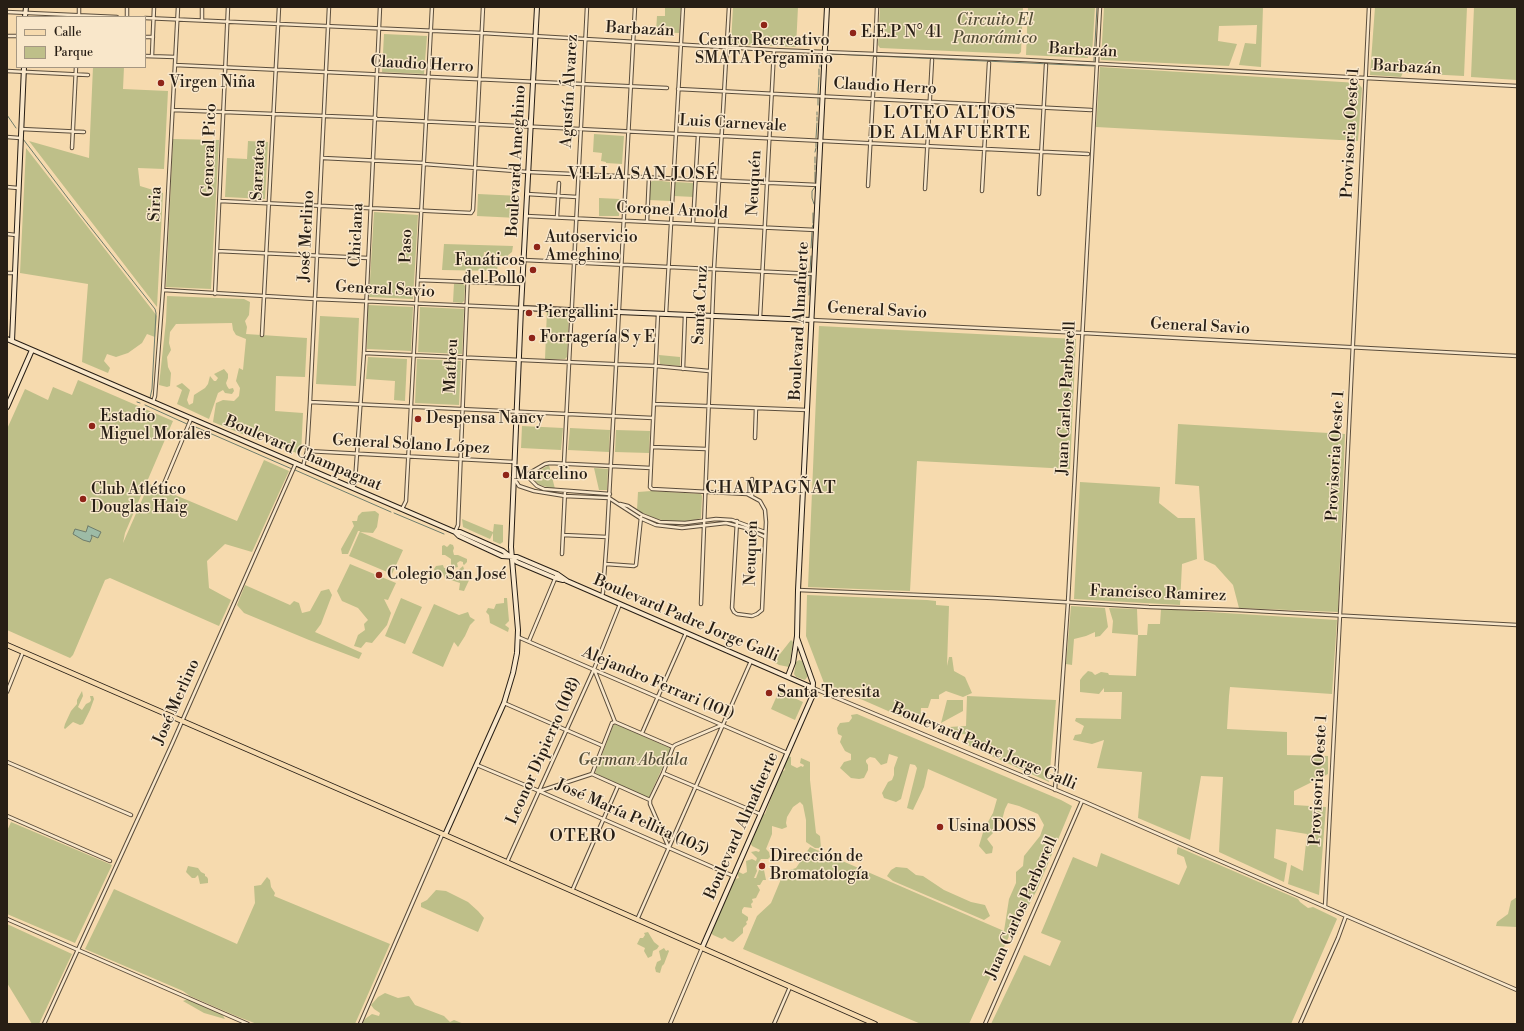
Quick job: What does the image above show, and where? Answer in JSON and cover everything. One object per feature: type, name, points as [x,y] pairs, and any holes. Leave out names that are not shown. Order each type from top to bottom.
[{"type":"main road","points":[[26,7],[26,15]]},
{"type":"main road","name":"Boulevard Ameghino","points":[[444,835],[504,703],[514,673],[518,637],[511,557],[513,477],[537,7]]},
{"type":"main road","name":"Boulevard Almafuerte","points":[[788,676],[793,663],[797,636],[827,7]]},
{"type":"main road","points":[[9,340],[14,274],[24,69]]},
{"type":"main road","name":"General Savio","points":[[521,308],[812,320]]},
{"type":"main road","name":"Boulevard Champagnat","points":[[9,340],[402,510],[454,532],[460,532],[475,538],[503,551],[511,557]]},
{"type":"main road","points":[[7,407],[32,350]]},
{"type":"main road","name":"Boulevard Padre Jorge Galli","points":[[511,557],[517,557],[567,581],[813,688]]},
{"type":"main road","name":"Boulevard Almafuerte","points":[[702,948],[812,697],[812,679],[797,636]]},
{"type":"main road","points":[[7,645],[874,1024]]},
{"type":"street","points":[[7,12],[26,15],[79,16],[79,7]]},
{"type":"street","points":[[152,56],[154,7]]},
{"type":"street","name":"Siria","points":[[153,403],[155,396],[163,290],[178,7]]},
{"type":"street","points":[[202,7],[202,21]]},
{"type":"street","name":"General Pico","points":[[215,294],[228,7]]},
{"type":"street","name":"Sarratea","points":[[262,335],[279,7]]},
{"type":"street","name":"José Merlino","points":[[303,466],[307,451],[310,402],[323,158],[329,7]]},
{"type":"street","name":"Chiclana","points":[[353,488],[355,482],[364,353],[380,7]]},
{"type":"street","name":"Paso","points":[[402,510],[406,501],[432,7]]},
{"type":"street","points":[[220,201],[471,213],[473,210],[483,7]]},
{"type":"street","name":"Agustín Álvarez","points":[[564,464],[587,7]]},
{"type":"street","points":[[602,596],[606,564],[610,494],[618,311],[635,7]]},
{"type":"street","points":[[666,314],[683,7]]},
{"type":"street","name":"Santa Cruz","points":[[701,604],[704,492],[714,269],[720,181],[728,7]]},
{"type":"street","points":[[875,54],[877,7]]},
{"type":"street","name":"Juan Carlos Parborell","points":[[1055,790],[1068,602],[1100,7]]},
{"type":"street","name":"Provisoria Oeste 1","points":[[1325,907],[1369,7]]},
{"type":"street","name":"Barbazán","points":[[146,18],[431,31],[774,50],[1366,77],[1517,86]]},
{"type":"street","points":[[146,36],[153,37]]},
{"type":"street","name":"Neuquén","points":[[760,318],[774,50]]},
{"type":"street","points":[[146,56],[175,57]]},
{"type":"street","points":[[868,186],[875,58]]},
{"type":"street","points":[[926,189],[932,60]]},
{"type":"street","points":[[982,191],[988,63]]},
{"type":"street","name":"Claudio Herro","points":[[175,65],[667,88]]},
{"type":"street","points":[[1039,194],[1046,65]]},
{"type":"street","points":[[72,148],[76,68]]},
{"type":"street","points":[[7,71],[24,69],[88,75]]},
{"type":"street","name":"Claudio Herro","points":[[678,89],[1091,110]]},
{"type":"street","name":"Luis Carnevale","points":[[173,110],[376,118],[1088,154]]},
{"type":"street","points":[[20,129],[84,132]]},
{"type":"street","points":[[693,224],[698,135]]},
{"type":"street","points":[[7,137],[20,138]]},
{"type":"street","points":[[323,158],[424,163],[578,175],[819,185]]},
{"type":"street","points":[[647,222],[649,178]]},
{"type":"street","points":[[557,217],[559,183]]},
{"type":"street","points":[[7,187],[18,188]]},
{"type":"street","points":[[527,194],[577,196]]},
{"type":"street","name":"Coronel Arnold","points":[[526,216],[816,230]]},
{"type":"street","points":[[7,234],[16,235]]},
{"type":"street","points":[[217,251],[368,258]]},
{"type":"street","points":[[524,260],[814,274]]},
{"type":"street","name":"Matheu","points":[[454,532],[458,526],[468,272]]},
{"type":"street","points":[[7,273],[14,274]]},
{"type":"street","points":[[418,280],[522,284]]},
{"type":"street","name":"General Savio","points":[[163,290],[215,294],[521,308]]},
{"type":"street","points":[[658,313],[650,487],[652,490],[747,494],[752,496],[752,479]]},
{"type":"street","points":[[683,369],[685,314]]},
{"type":"street","name":"General Savio","points":[[812,320],[1517,356]]},
{"type":"street","points":[[364,353],[656,366],[710,371]]},
{"type":"street","points":[[310,402],[653,418]]},
{"type":"street","points":[[654,404],[807,410]]},
{"type":"street","points":[[755,438],[756,408]]},
{"type":"street","points":[[163,486],[191,419]]},
{"type":"street","points":[[652,447],[706,449]]},
{"type":"street","name":"General Solano López","points":[[307,451],[514,462]]},
{"type":"street","name":"José Merlino","points":[[44,1024],[182,721],[296,463]]},
{"type":"street","points":[[651,468],[550,463],[545,464],[526,475],[513,477],[519,486],[529,490],[565,496],[609,498],[656,525],[682,528],[726,523],[737,525],[765,537]]},
{"type":"street","points":[[526,475],[540,488],[610,494]]},
{"type":"street","points":[[562,554],[565,491]]},
{"type":"street","name":"Neuquén","points":[[737,525],[732,608],[734,612],[746,616],[758,614],[762,610],[765,510],[760,501],[752,496]]},
{"type":"street","points":[[641,517],[660,522],[672,523],[723,519],[737,521],[765,532]]},
{"type":"street","points":[[606,564],[636,565],[641,517]]},
{"type":"street","points":[[563,535],[607,537]]},
{"type":"street","points":[[529,641],[556,576]]},
{"type":"street","name":"Francisco Ramirez","points":[[798,590],[993,598],[1517,625]]},
{"type":"street","name":"Leonor Dipierro (108)","points":[[507,863],[594,669],[620,604]]},
{"type":"street","points":[[642,733],[687,632]]},
{"type":"street","name":"Alejandro Ferrari (101)","points":[[518,637],[787,753]]},
{"type":"street","points":[[7,692],[23,652]]},
{"type":"street","points":[[637,920],[751,660]]},
{"type":"street","points":[[594,669],[614,722],[673,747]]},
{"type":"street","name":"Boulevard Padre Jorge Galli","points":[[813,688],[1082,801],[1346,916]]},
{"type":"street","points":[[504,703],[603,746]]},
{"type":"street","points":[[592,774],[612,723],[614,722]]},
{"type":"street","points":[[669,848],[655,817],[650,800],[673,747],[723,725]]},
{"type":"street","points":[[7,762],[130,815]]},
{"type":"street","name":"José María Pellita (105)","points":[[476,765],[540,791],[733,876]]},
{"type":"street","points":[[663,773],[760,814]]},
{"type":"street","points":[[540,791],[592,774],[650,800]]},
{"type":"street","points":[[572,891],[618,786]]},
{"type":"street","name":"Juan Carlos Parborell","points":[[985,1024],[1082,801]]},
{"type":"street","points":[[7,816],[110,861]]},
{"type":"street","points":[[360,1024],[444,835]]},
{"type":"street","points":[[1300,1024],[1338,938],[1346,916],[1517,990]]},
{"type":"street","points":[[7,919],[248,1024]]},
{"type":"street","name":"Boulevard Almafuerte","points":[[670,1024],[702,948]]},
{"type":"street","points":[[774,1024],[790,986]]},
{"type":"green space","points":[[665,7],[681,7],[679,33],[656,32],[657,16],[665,16]]},
{"type":"green space","name":"Centro Recreativo SMATA Pergamino","points":[[733,7],[798,7],[796,47],[732,44]]},
{"type":"green space","name":"Circuito El Panorámico","points":[[880,7],[1023,7],[1021,52],[1019,54],[880,48],[878,45]]},
{"type":"green space","points":[[1028,7],[1095,7],[1092,55],[1088,55],[1088,58],[1026,55]]},
{"type":"green space","points":[[1104,7],[1263,7],[1261,67],[1239,65],[1245,43],[1256,44],[1257,25],[1219,26],[1218,41],[1237,44],[1229,66],[1101,60]]},
{"type":"green space","points":[[1375,7],[1467,7],[1464,76],[1407,73],[1404,70],[1401,77],[1370,75]]},
{"type":"green space","points":[[1474,7],[1517,7],[1517,80],[1471,77]]},
{"type":"green space","points":[[384,34],[427,36],[424,74],[382,72]]},
{"type":"green space","points":[[1100,67],[1358,83],[1362,88],[1358,141],[1096,127]]},
{"type":"green space","points":[[93,68],[124,68],[123,89],[168,91],[164,169],[138,168],[140,186],[163,193],[157,307],[29,141],[89,158]]},
{"type":"green space","points":[[594,134],[624,136],[622,164],[606,163],[601,161],[602,153],[593,152]]},
{"type":"green space","points":[[173,139],[219,140],[211,289],[166,287]]},
{"type":"green space","points":[[248,141],[268,142],[265,199],[225,197],[227,158],[247,159]]},
{"type":"green space","points":[[26,148],[157,316],[155,337],[147,334],[142,343],[128,353],[116,357],[107,354],[104,361],[110,368],[108,373],[82,362],[88,284],[20,273]]},
{"type":"green space","points":[[653,180],[670,182],[670,201],[649,200],[650,183]]},
{"type":"green space","points":[[676,182],[693,183],[694,197],[674,196],[674,184]]},
{"type":"green space","points":[[478,194],[520,196],[518,218],[477,216]]},
{"type":"green space","points":[[599,198],[620,199],[619,216],[599,216]]},
{"type":"green space","points":[[374,212],[418,215],[413,299],[369,297]]},
{"type":"green space","points":[[444,244],[513,246],[512,252],[506,257],[484,252],[483,262],[498,262],[497,271],[442,270]]},
{"type":"green space","points":[[454,284],[463,284],[465,286],[464,301],[462,303],[453,302]]},
{"type":"green space","points":[[167,296],[244,299],[250,302],[249,315],[245,321],[247,327],[246,334],[307,338],[305,377],[276,376],[275,411],[303,413],[301,455],[257,436],[257,440],[213,422],[216,403],[223,400],[234,401],[239,396],[240,388],[236,381],[239,368],[243,370],[246,339],[236,335],[233,330],[232,323],[176,324],[170,332],[169,343],[171,350],[167,357],[168,367],[171,373],[170,386],[167,387],[159,385],[166,321]]},
{"type":"green space","points":[[368,305],[413,307],[411,351],[367,349]]},
{"type":"green space","points":[[420,307],[464,309],[462,354],[418,352]]},
{"type":"green space","points":[[547,310],[569,312],[567,357],[565,359],[545,359]]},
{"type":"green space","points":[[320,316],[359,318],[356,386],[316,384]]},
{"type":"green space","points":[[819,326],[1076,339],[1070,469],[917,461],[910,591],[808,587]]},
{"type":"green space","points":[[659,355],[680,357],[680,366],[660,364]]},
{"type":"green space","points":[[368,357],[407,359],[405,401],[394,400],[395,381],[366,379]]},
{"type":"green space","points":[[417,359],[461,361],[459,405],[415,403]]},
{"type":"green space","points":[[224,369],[228,374],[226,383],[227,386],[229,389],[233,388],[234,391],[232,394],[225,393],[223,390],[218,393],[209,419],[177,404],[182,390],[176,386],[182,383],[190,390],[187,400],[189,405],[193,403],[194,395],[205,388],[208,384],[210,376],[214,381],[216,381],[218,378],[214,374]]},
{"type":"green space","points":[[78,380],[173,421],[125,533],[123,543],[149,484],[237,521],[264,460],[289,471],[252,552],[225,544],[207,561],[209,588],[231,600],[219,626],[110,578],[105,580],[73,655],[70,658],[7,630],[7,429],[25,389],[48,400],[53,387],[72,395]]},
{"type":"green space","points":[[1178,424],[1345,434],[1338,612],[1239,608],[1233,585],[1215,565],[1204,560],[1199,486],[1175,484]]},
{"type":"green space","points":[[522,426],[563,428],[561,450],[521,448]]},
{"type":"green space","points":[[570,428],[610,430],[609,452],[568,450]]},
{"type":"green space","points":[[616,430],[650,431],[649,453],[615,452]]},
{"type":"green space","points":[[549,465],[555,489],[539,485],[531,477],[533,474]]},
{"type":"green space","points":[[594,468],[608,469],[607,490],[599,490]]},
{"type":"green space","points":[[1080,482],[1160,487],[1159,503],[1178,518],[1195,518],[1197,559],[1182,564],[1180,605],[1074,599]]},
{"type":"green space","points":[[651,491],[701,494],[701,518],[691,521],[667,521],[657,519],[640,512],[637,510],[638,492]]},
{"type":"green space","points":[[375,511],[379,514],[377,527],[373,533],[360,532],[403,550],[392,574],[349,556],[360,531],[358,531],[348,554],[342,554],[341,549],[354,526],[352,521],[357,521],[358,516],[362,512]]},
{"type":"green space","points":[[462,519],[493,532],[494,524],[503,525],[503,542],[500,544],[493,541],[493,533],[490,539],[463,527]]},
{"type":"green space","points":[[450,544],[453,545],[454,555],[467,559],[467,562],[464,565],[463,562],[460,561],[457,563],[458,567],[453,568],[451,565],[451,559],[445,555],[442,555],[442,546],[444,545],[447,547]]},
{"type":"green space","points":[[350,564],[396,583],[388,600],[384,599],[391,613],[387,625],[372,643],[366,642],[361,648],[354,646],[358,635],[365,630],[364,624],[368,620],[358,608],[342,601],[337,591]]},
{"type":"green space","points":[[443,565],[444,568],[451,570],[452,573],[455,573],[463,566],[465,572],[468,572],[471,576],[464,591],[459,590],[460,583],[445,578],[443,573],[438,574],[435,572],[434,569],[436,566]]},
{"type":"green space","points":[[245,585],[290,605],[294,601],[299,603],[302,613],[310,611],[321,591],[329,589],[332,595],[321,624],[315,632],[362,653],[359,659],[244,613],[237,605]]},
{"type":"green space","points":[[807,595],[927,600],[936,601],[936,605],[949,606],[947,666],[949,657],[952,657],[954,671],[965,677],[972,693],[963,697],[946,691],[939,695],[939,699],[931,699],[928,708],[921,708],[920,725],[824,683],[806,636]]},
{"type":"green space","points":[[401,598],[422,607],[405,644],[385,636]]},
{"type":"green space","points":[[504,598],[507,598],[509,621],[505,625],[509,628],[508,632],[490,623],[489,615],[486,612],[488,608],[494,609],[496,604],[504,603]]},
{"type":"green space","points":[[434,604],[459,615],[468,612],[470,617],[475,620],[470,625],[458,647],[454,642],[443,667],[412,653]]},
{"type":"green space","points":[[1071,606],[1105,608],[1108,627],[1100,636],[1095,637],[1095,632],[1074,639],[1072,665],[1066,664]]},
{"type":"green space","points":[[1109,608],[1137,609],[1138,635],[1112,633],[1113,621]]},
{"type":"green space","points":[[1161,609],[1337,620],[1332,694],[1230,687],[1229,696],[1227,729],[1287,732],[1287,755],[1328,756],[1328,774],[1294,791],[1294,805],[1326,807],[1319,895],[1288,884],[1291,865],[1303,871],[1307,834],[1276,829],[1274,858],[1287,863],[1284,882],[1219,852],[1223,777],[1201,776],[1190,840],[1138,818],[1142,772],[1097,768],[1104,740],[1092,744],[1073,740],[1075,735],[1081,734],[1084,726],[1075,721],[1076,718],[1121,719],[1122,692],[1104,692],[1104,688],[1099,694],[1080,692],[1080,680],[1088,671],[1095,675],[1101,672],[1108,673],[1109,675],[1136,676],[1138,635],[1147,635],[1148,624],[1160,624]]},
{"type":"green space","points":[[791,640],[793,642],[789,667],[779,665],[767,657],[770,655],[776,656],[780,654]]},
{"type":"green space","points":[[799,660],[802,661],[808,676],[805,680],[796,677],[794,674],[796,662]]},
{"type":"green space","points":[[82,691],[83,696],[78,707],[82,710],[86,704],[90,702],[90,696],[93,696],[94,699],[90,710],[83,724],[80,725],[73,722],[65,729],[65,724],[71,711],[77,704],[77,700]]},
{"type":"green space","points":[[779,691],[803,702],[795,720],[771,709]]},
{"type":"green space","points":[[967,696],[1056,700],[1049,782],[965,744],[965,734],[955,735],[949,727],[966,726]]},
{"type":"green space","points":[[947,700],[963,700],[963,711],[941,723]]},
{"type":"green space","points":[[857,714],[1072,806],[1037,890],[1023,916],[1017,933],[1010,934],[969,1024],[921,1024],[743,949],[757,916],[771,903],[784,872],[796,868],[810,847],[1004,931],[1009,899],[1016,883],[1016,872],[1023,866],[1024,856],[1040,836],[1044,825],[1038,814],[1008,803],[1002,820],[997,821],[993,829],[993,833],[987,839],[993,847],[992,853],[986,854],[979,846],[984,829],[993,813],[997,799],[928,769],[924,787],[913,810],[907,808],[917,768],[915,765],[910,764],[901,799],[896,802],[884,798],[882,793],[888,782],[892,780],[898,757],[889,754],[887,763],[881,765],[875,758],[870,757],[866,760],[868,770],[864,778],[859,779],[851,778],[840,768],[844,762],[851,760],[851,754],[845,751],[840,742],[842,736],[838,734],[837,728],[840,723],[849,722],[852,718],[851,715]]},
{"type":"green space","name":"German Abdala","points":[[615,724],[670,748],[649,797],[646,797],[595,773]]},
{"type":"green space","points":[[787,756],[791,757],[791,765],[797,768],[801,766],[803,767],[804,765],[800,763],[801,758],[810,762],[810,780],[816,833],[820,836],[821,848],[815,848],[806,842],[806,820],[803,805],[800,802],[793,807],[787,817],[787,827],[782,829],[772,826],[772,834],[766,849],[769,852],[770,857],[768,859],[761,859],[756,867],[757,871],[754,878],[756,878],[759,870],[764,870],[766,880],[763,880],[760,885],[757,885],[760,890],[756,898],[752,899],[752,908],[744,907],[742,910],[742,913],[748,917],[746,922],[747,924],[743,928],[743,933],[733,942],[725,937],[722,939],[713,935],[711,931],[735,879],[739,878],[737,873],[739,872],[743,874],[747,872],[746,861],[752,859],[756,861],[757,858],[751,852],[759,852],[760,850],[752,846],[750,842],[762,815],[765,814],[781,772],[785,770],[784,766]]},
{"type":"green space","points":[[11,822],[112,865],[75,943],[7,914],[7,831]]},
{"type":"green space","points":[[1178,847],[1298,899],[1308,908],[1313,907],[1337,919],[1291,1024],[991,1024],[1024,955],[1050,966],[1061,941],[1041,933],[1073,857],[1097,867],[1101,853],[1179,885],[1187,867],[1184,857],[1177,854]]},
{"type":"green space","points":[[188,866],[198,868],[207,877],[208,883],[200,884],[198,875],[195,878],[192,878],[186,872]]},
{"type":"green space","points":[[896,867],[907,868],[916,875],[923,876],[944,890],[971,902],[985,905],[990,916],[984,920],[893,881],[887,876],[891,870]]},
{"type":"green space","points":[[267,877],[270,880],[271,887],[275,893],[274,896],[390,944],[355,1024],[257,1024],[85,949],[114,889],[237,944],[255,903],[254,886],[261,885]]},
{"type":"green space","points":[[436,890],[446,891],[468,902],[478,911],[484,918],[478,932],[421,907],[421,903],[427,900]]},
{"type":"green space","points":[[1517,897],[1517,927],[1496,926],[1497,922],[1508,914],[1511,901]]},
{"type":"green space","points":[[7,924],[72,954],[39,1024],[32,1024],[7,983]]},
{"type":"green space","points":[[648,932],[654,942],[659,946],[653,951],[652,956],[648,958],[644,951],[645,948],[637,944],[640,938],[643,938],[645,935],[644,933]]},
{"type":"green space","points":[[664,948],[666,951],[669,951],[660,973],[656,972],[655,968],[657,962],[661,960],[659,951]]},
{"type":"green space","points":[[385,993],[398,998],[409,996],[415,1005],[444,1016],[450,1022],[454,1020],[464,1024],[362,1024],[365,1019],[372,1014],[379,1016],[380,1013],[371,1005],[378,997]]},
{"type":"green space","points":[[188,999],[222,1014],[225,1019],[204,1013],[183,1001]]},
{"type":"shaded area","points":[[88,526],[101,532],[98,538],[91,535],[92,537],[90,542],[73,534],[75,529],[86,532]]},
{"type":"waterway","points":[[1094,61],[1097,7]]},
{"type":"waterway","points":[[828,59],[832,54],[1094,66]]},
{"type":"waterway","points":[[820,67],[821,58]]},
{"type":"waterway","points":[[819,69],[819,75]]},
{"type":"waterway","points":[[818,94],[819,77]]},
{"type":"waterway","points":[[818,98],[818,105]]},
{"type":"waterway","points":[[7,115],[16,128]]},
{"type":"waterway","points":[[816,138],[817,123]]},
{"type":"waterway","points":[[23,139],[155,309],[152,389],[150,398]]},
{"type":"waterway","points":[[816,142],[816,147]]},
{"type":"waterway","points":[[815,152],[816,148]]},
{"type":"waterway","points":[[815,157],[815,163]]},
{"type":"waterway","points":[[815,165],[815,170]]},
{"type":"waterway","points":[[815,172],[815,182]]},
{"type":"waterway","points":[[814,204],[812,191],[815,187]]},
{"type":"waterway","points":[[813,213],[813,223]]},
{"type":"waterway","points":[[811,248],[812,232]]},
{"type":"waterway","points":[[810,271],[811,256]]},
{"type":"waterway","points":[[809,295],[810,276]]},
{"type":"waterway","points":[[145,405],[187,424]]},
{"type":"waterway","points":[[191,425],[292,469]]},
{"type":"waterway","points":[[295,470],[391,512]]},
{"type":"waterway","points":[[394,513],[444,534]]},
{"type":"place","name":"Centro Recreativo SMATA Pergamino","points":[[764,25]]},
{"type":"place","name":"E.E.P N° 41","points":[[853,33]]},
{"type":"place","name":"Virgen Niña","points":[[161,83]]},
{"type":"place","name":"Autoservicio Ameghino","points":[[537,247]]},
{"type":"place","name":"Fanáticos del Pollo","points":[[533,270]]},
{"type":"place","name":"Piergallini","points":[[529,313]]},
{"type":"place","name":"Forragería S y E","points":[[532,338]]},
{"type":"place","name":"Despensa Nancy","points":[[418,419]]},
{"type":"place","name":"Estadio Miguel Morales","points":[[92,426]]},
{"type":"place","name":"Marcelino","points":[[506,475]]},
{"type":"place","name":"Club Atlético Douglas Haig","points":[[83,499]]},
{"type":"place","name":"Colegio San José","points":[[379,575]]},
{"type":"place","name":"Santa Teresita","points":[[769,693]]},
{"type":"place","name":"Usina DOSS","points":[[940,827]]},
{"type":"place","name":"Dirección de Bromatología","points":[[762,866]]},
{"type":"district","name":"LOTEO ALTOS DE ALMAFUERTE","points":[[950,124]]},
{"type":"district","name":"VILLA SAN JOSÉ","points":[[643,175]]},
{"type":"district","name":"CHAMPAGÑAT","points":[[771,489]]},
{"type":"district","name":"OTERO","points":[[583,837]]}]
